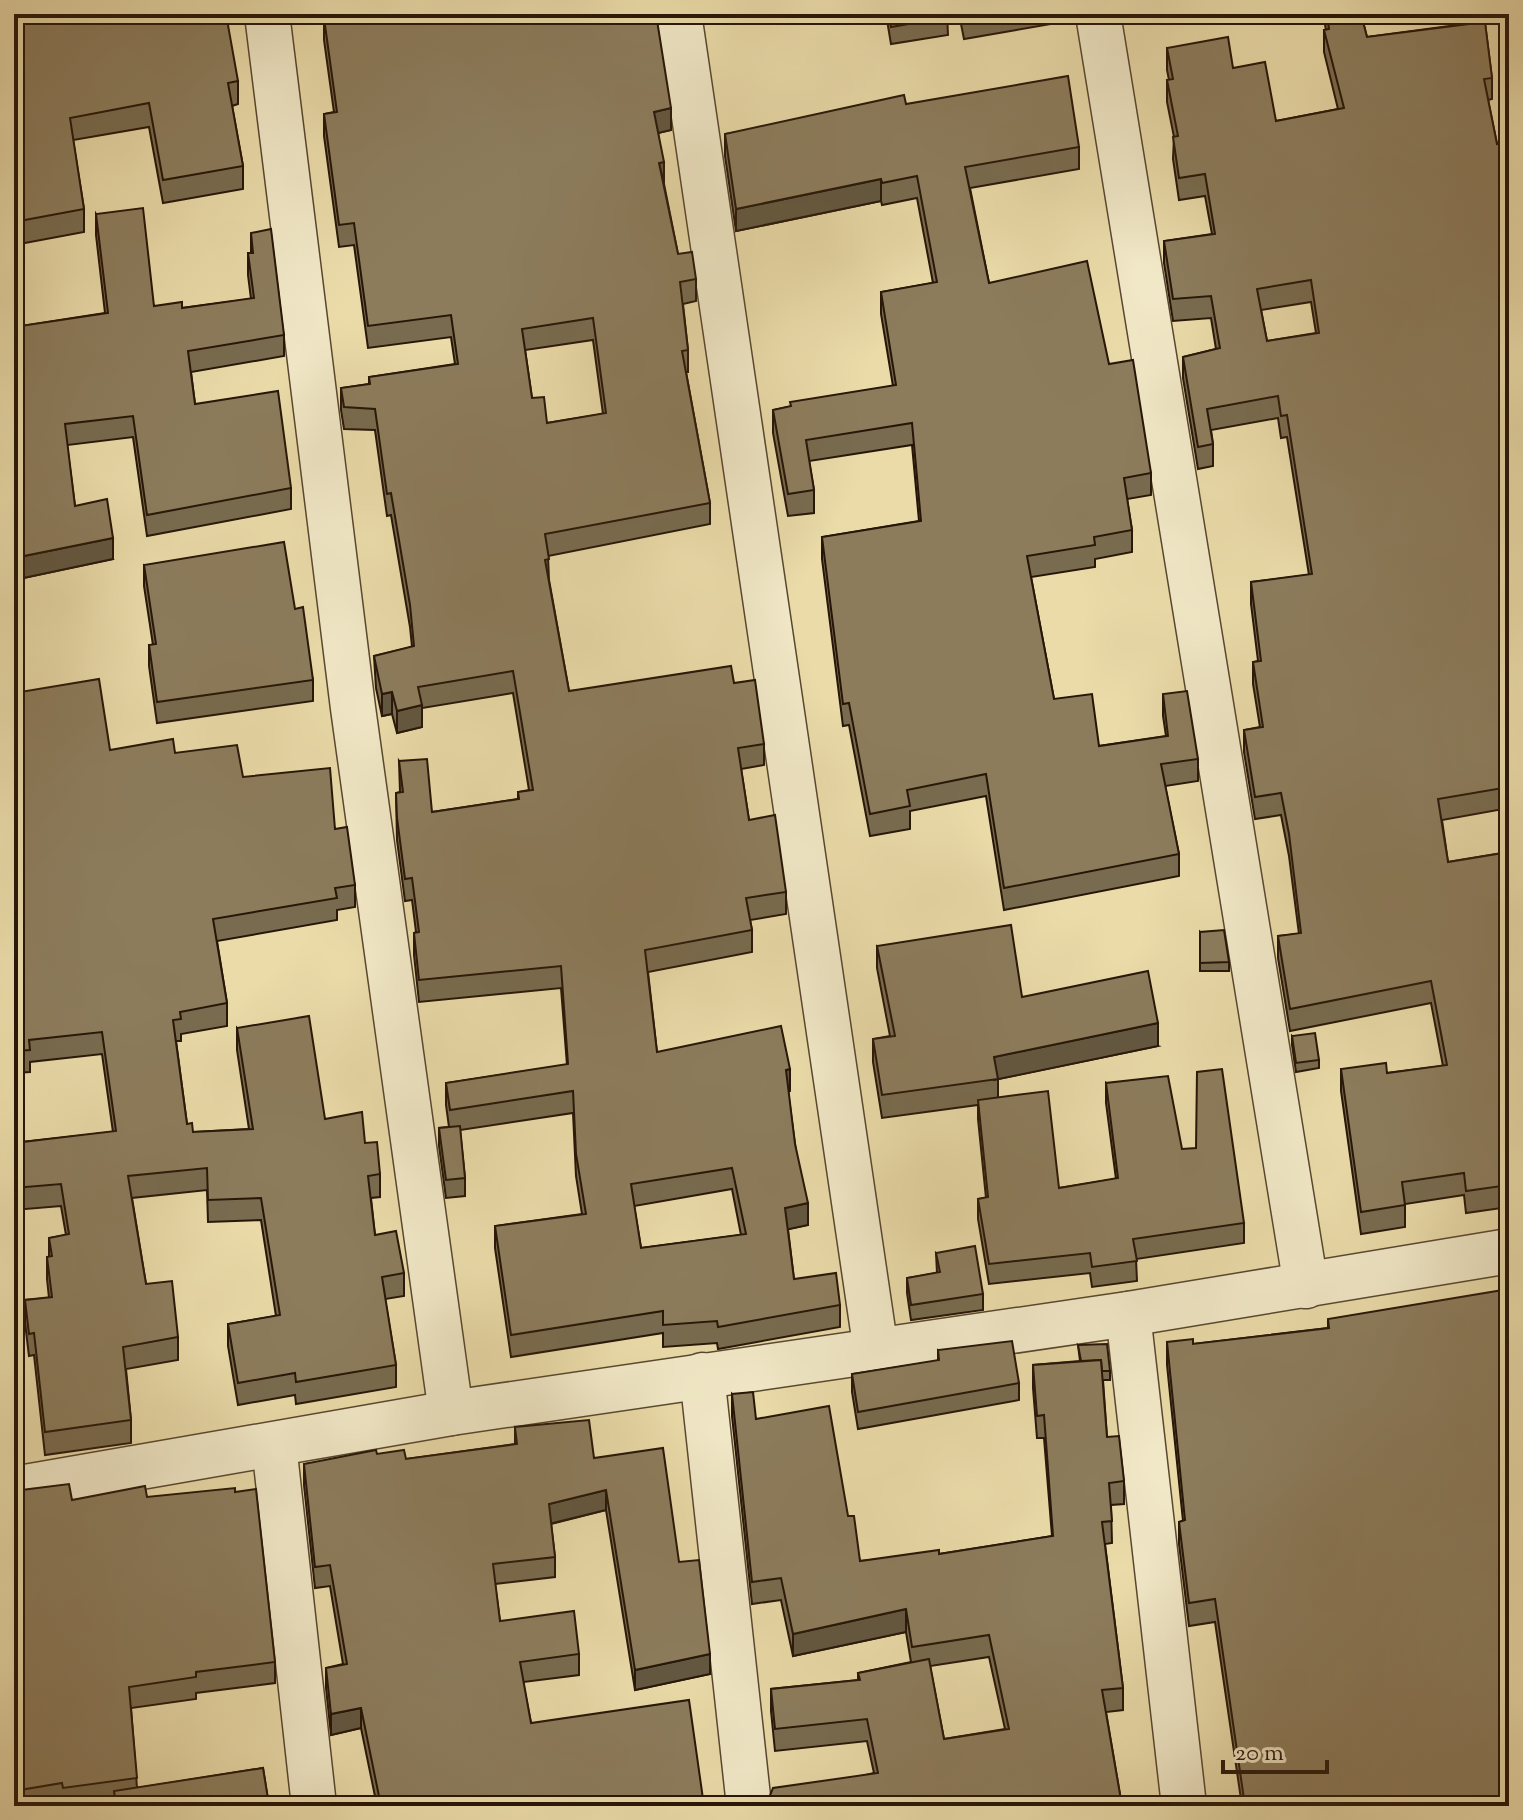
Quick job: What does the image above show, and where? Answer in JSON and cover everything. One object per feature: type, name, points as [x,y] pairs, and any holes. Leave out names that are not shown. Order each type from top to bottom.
[{"type":"street","points":[[267,14],[355,724],[451,1413]]},
{"type":"street","points":[[679,14],[876,1351]]},
{"type":"street","points":[[1098,14],[1306,1286]]},
{"type":"street","points":[[16,1478],[274,1445],[451,1413],[1128,1314],[1509,1251]]},
{"type":"street","points":[[1128,1314],[1184,1806]]},
{"type":"street","points":[[702,1375],[749,1806]]},
{"type":"street","points":[[274,1445],[314,1806]]},
{"type":"building","points":[[14,14],[64,14],[65,22],[106,14],[226,14],[238,81],[228,83],[243,166],[163,180],[149,103],[70,118],[84,209],[14,222]]},
{"type":"building","points":[[352,14],[656,14],[671,108],[654,112],[664,162],[659,163],[678,254],[692,252],[696,279],[680,282],[688,350],[682,351],[710,503],[545,534],[549,559],[545,560],[569,691],[731,666],[734,683],[755,680],[764,744],[738,748],[749,820],[775,815],[786,892],[746,898],[752,930],[645,950],[657,1052],[781,1026],[790,1069],[786,1070],[795,1144],[808,1203],[785,1208],[794,1279],[836,1273],[840,1305],[718,1327],[717,1321],[663,1325],[663,1311],[511,1335],[495,1226],[586,1214],[576,1154],[573,1091],[450,1110],[446,1083],[568,1064],[561,966],[419,980],[414,933],[419,932],[412,878],[405,879],[397,818],[396,793],[403,792],[399,761],[427,759],[432,812],[519,799],[518,792],[533,790],[513,671],[418,687],[422,705],[397,711],[392,692],[382,694],[374,656],[414,646],[410,605],[391,493],[387,494],[375,409],[344,407],[341,388],[370,384],[369,377],[458,364],[451,315],[368,326],[354,223],[339,225],[324,114],[337,112],[324,18]],"holes":[[[593,318],[606,413],[547,423],[544,397],[532,398],[522,329]],[[732,1168],[746,1234],[641,1248],[631,1184]]]},
{"type":"building","points":[[889,14],[947,14],[948,17],[891,27]]},
{"type":"building","points":[[962,14],[1007,14],[964,22]]},
{"type":"building","points":[[1327,14],[1361,14],[1367,37],[1485,22],[1492,78],[1484,79],[1497,144],[1509,142],[1509,787],[1438,799],[1448,862],[1509,852],[1509,1185],[1466,1191],[1464,1173],[1402,1182],[1405,1205],[1361,1212],[1341,1069],[1386,1063],[1387,1073],[1447,1065],[1431,981],[1290,1009],[1278,936],[1301,933],[1289,834],[1281,793],[1255,797],[1244,730],[1263,727],[1253,662],[1261,661],[1251,582],[1312,574],[1287,415],[1281,416],[1278,396],[1207,409],[1213,444],[1198,447],[1183,357],[1220,348],[1211,296],[1173,299],[1164,241],[1215,234],[1205,174],[1179,178],[1173,137],[1178,136],[1167,80],[1173,79],[1167,48],[1228,37],[1233,68],[1265,62],[1276,121],[1344,108],[1324,30],[1329,29]],"holes":[[[1311,280],[1319,333],[1267,341],[1257,289]]]},
{"type":"building","points":[[1068,76],[1079,147],[965,167],[989,283],[1087,261],[1109,364],[1133,360],[1151,473],[1124,478],[1132,530],[1094,537],[1095,545],[1027,556],[1054,699],[1092,694],[1099,746],[1168,736],[1163,694],[1187,691],[1198,759],[1161,764],[1179,854],[1004,888],[986,774],[907,790],[910,806],[870,814],[849,703],[843,704],[822,537],[921,521],[912,423],[806,440],[814,490],[788,494],[773,410],[791,406],[790,402],[896,385],[881,292],[937,282],[917,176],[882,183],[881,179],[736,209],[725,134],[904,95],[906,104]]},
{"type":"building","points":[[143,208],[154,306],[182,302],[182,308],[254,298],[248,253],[253,253],[251,233],[271,229],[284,335],[188,351],[195,404],[278,391],[291,488],[147,515],[133,416],[65,424],[75,506],[107,499],[113,538],[14,558],[14,327],[108,313],[96,214]]},
{"type":"building","points":[[284,542],[295,609],[303,607],[313,680],[157,702],[149,645],[156,644],[144,565]]},
{"type":"building","points":[[99,679],[110,750],[173,739],[175,753],[237,745],[243,777],[330,768],[335,829],[347,827],[355,885],[335,888],[337,898],[213,919],[227,1003],[180,1012],[181,1019],[173,1020],[187,1124],[192,1123],[193,1132],[253,1129],[237,1028],[309,1016],[325,1119],[362,1112],[365,1143],[377,1142],[380,1174],[368,1176],[375,1235],[396,1231],[404,1273],[382,1277],[396,1365],[296,1382],[295,1373],[238,1383],[228,1324],[280,1315],[261,1198],[208,1200],[207,1168],[128,1176],[146,1284],[172,1281],[178,1337],[123,1347],[131,1420],[45,1432],[34,1333],[29,1334],[25,1300],[52,1297],[47,1257],[52,1256],[49,1238],[69,1234],[61,1184],[14,1188],[14,1143],[116,1131],[102,1032],[29,1040],[30,1050],[14,1051],[14,693]]},
{"type":"building","points":[[1011,925],[1022,997],[1148,971],[1158,1023],[994,1057],[998,1079],[882,1095],[873,1039],[895,1036],[877,946]]},
{"type":"building","points":[[1224,930],[1229,962],[1200,963],[1200,932]]},
{"type":"building","points":[[1315,1033],[1319,1060],[1296,1063],[1292,1036]]},
{"type":"building","points":[[1222,1069],[1244,1223],[1133,1239],[1137,1261],[1092,1267],[1090,1253],[989,1264],[978,1199],[988,1197],[978,1100],[1048,1091],[1059,1188],[1118,1178],[1106,1083],[1168,1076],[1182,1149],[1196,1148],[1197,1072]]},
{"type":"building","points":[[460,1126],[465,1178],[446,1180],[439,1128]]},
{"type":"building","points":[[975,1246],[983,1294],[911,1305],[907,1278],[940,1272],[936,1253]]},
{"type":"building","points":[[1509,1289],[1509,1806],[1245,1806],[1215,1599],[1189,1603],[1179,1522],[1185,1520],[1167,1342],[1193,1339],[1193,1344],[1329,1328],[1328,1319]]},
{"type":"building","points":[[1012,1341],[1019,1383],[858,1412],[852,1374],[939,1360],[938,1350]]},
{"type":"building","points":[[1107,1344],[1110,1371],[1102,1371],[1101,1360],[1081,1361],[1078,1345]]},
{"type":"building","points":[[1101,1360],[1107,1437],[1119,1436],[1124,1481],[1109,1483],[1112,1521],[1102,1522],[1123,1688],[1102,1690],[1122,1806],[769,1806],[773,1788],[878,1773],[867,1719],[775,1729],[771,1689],[860,1680],[858,1673],[929,1659],[944,1739],[1009,1729],[989,1635],[912,1647],[906,1609],[793,1634],[781,1578],[752,1582],[732,1394],[753,1392],[756,1419],[829,1406],[848,1516],[854,1516],[860,1561],[939,1550],[939,1554],[1053,1536],[1044,1415],[1037,1416],[1033,1365]]},
{"type":"building","points":[[589,1420],[594,1458],[663,1448],[679,1562],[699,1560],[710,1654],[635,1670],[606,1490],[549,1504],[555,1557],[493,1564],[500,1621],[574,1611],[579,1654],[520,1662],[531,1723],[689,1700],[704,1806],[506,1806],[505,1800],[478,1806],[381,1806],[361,1708],[331,1714],[326,1668],[347,1664],[330,1565],[315,1567],[304,1464],[376,1450],[377,1454],[404,1450],[406,1459],[517,1444],[515,1427]]},
{"type":"building","points":[[69,1484],[72,1500],[145,1486],[147,1497],[235,1488],[235,1492],[256,1489],[275,1662],[196,1672],[196,1677],[129,1687],[137,1778],[63,1788],[62,1783],[14,1791],[14,1543],[18,1543],[14,1491]]},
{"type":"building","points":[[263,1768],[269,1805],[116,1806],[114,1791]]}]
